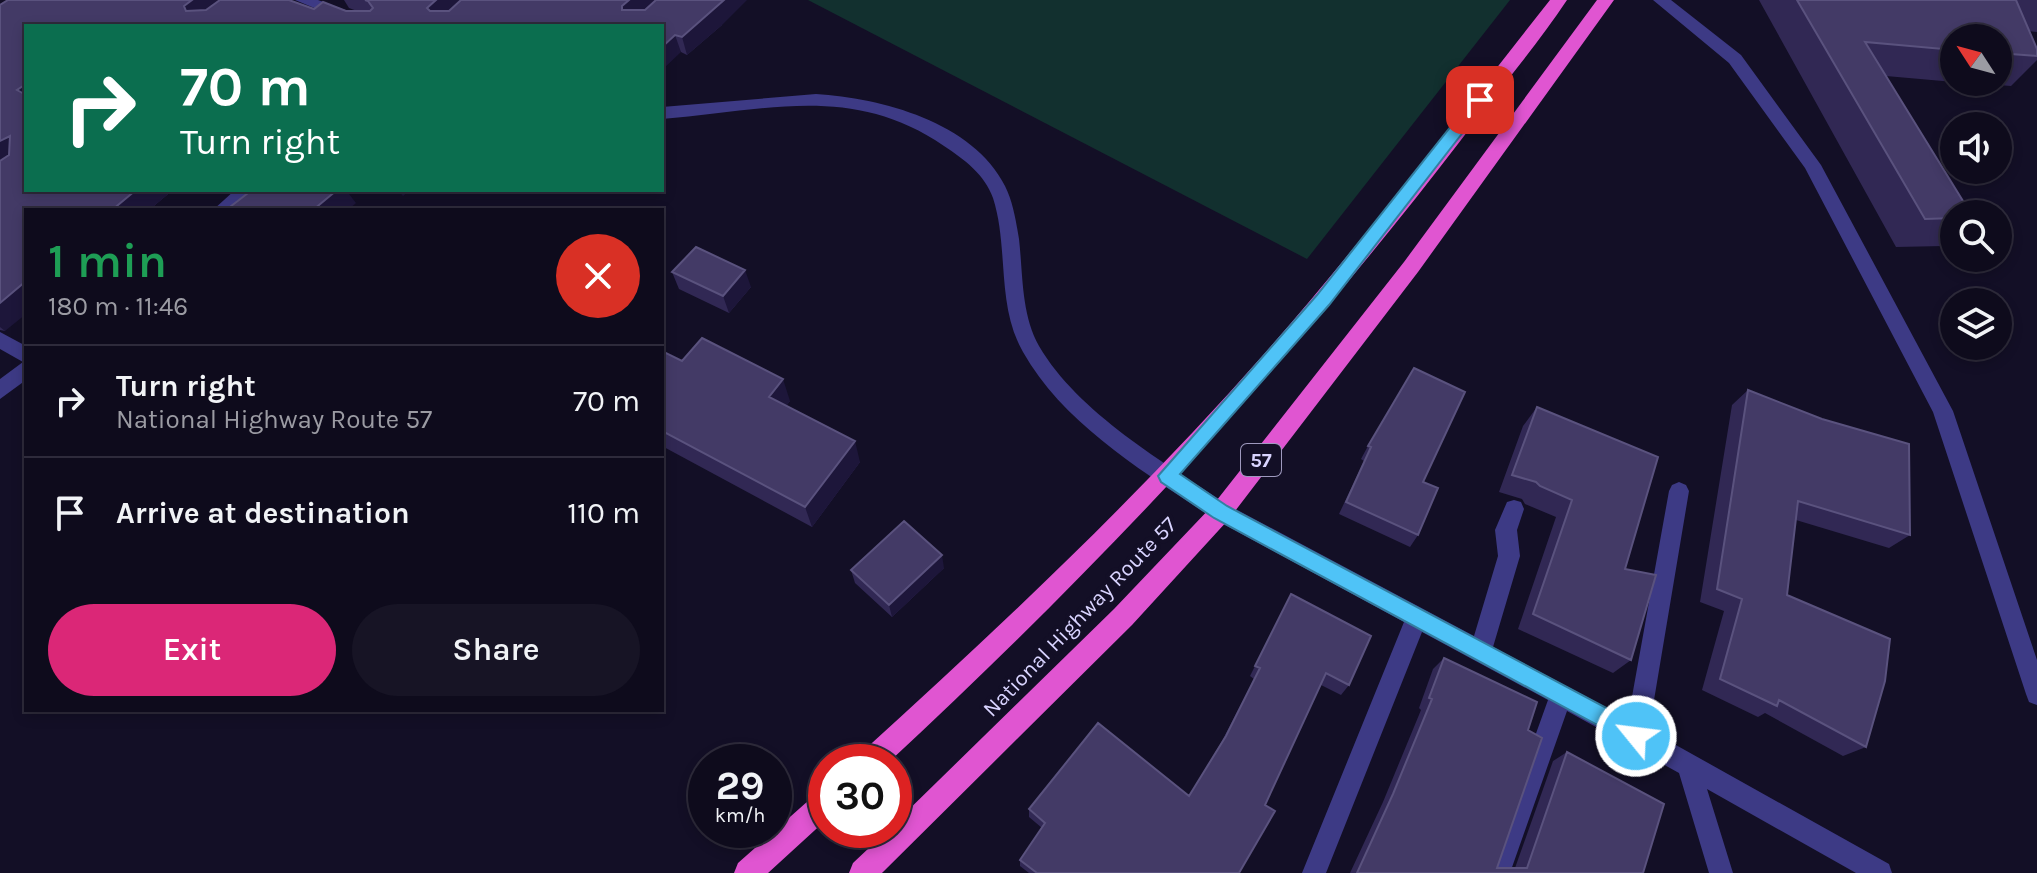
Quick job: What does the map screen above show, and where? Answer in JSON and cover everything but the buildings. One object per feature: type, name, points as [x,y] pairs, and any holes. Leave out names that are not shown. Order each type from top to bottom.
[{"type":"highway","name":"National Highway Route 57","points":[[890,744],[969,672],[1167,476],[1323,300],[1559,0]]},
{"type":"highway","name":"National Highway Route 57","points":[[863,873],[1123,617],[1221,512],[1411,267],[1606,0]]},
{"type":"highway","points":[[748,873],[808,818]]},
{"type":"street","points":[[303,0],[368,24]]},
{"type":"street","points":[[1661,0],[1735,59],[1812,165],[1943,411],[2037,694]]},
{"type":"street","points":[[664,113],[695,112],[759,102],[823,99],[860,102],[907,115],[952,142],[994,176],[1007,220],[1017,317],[1037,360],[1089,416],[1167,476],[1221,512],[1636,736],[1880,873]]},
{"type":"street","points":[[224,208],[244,192]]},
{"type":"street","points":[[0,340],[24,354]]},
{"type":"street","points":[[0,391],[24,371]]},
{"type":"street","points":[[1636,736],[1679,491]]},
{"type":"street","points":[[1480,652],[1509,556],[1506,530],[1514,509]]},
{"type":"street","points":[[1314,873],[1417,618]]},
{"type":"street","points":[[1498,873],[1561,695]]},
{"type":"street","points":[[1688,765],[1721,873]]},
{"type":"green space","points":[[808,0],[1510,0],[1307,259]]},
{"type":"route","points":[[1480,100],[1323,300],[1167,476],[1221,512],[1636,736]]}]
